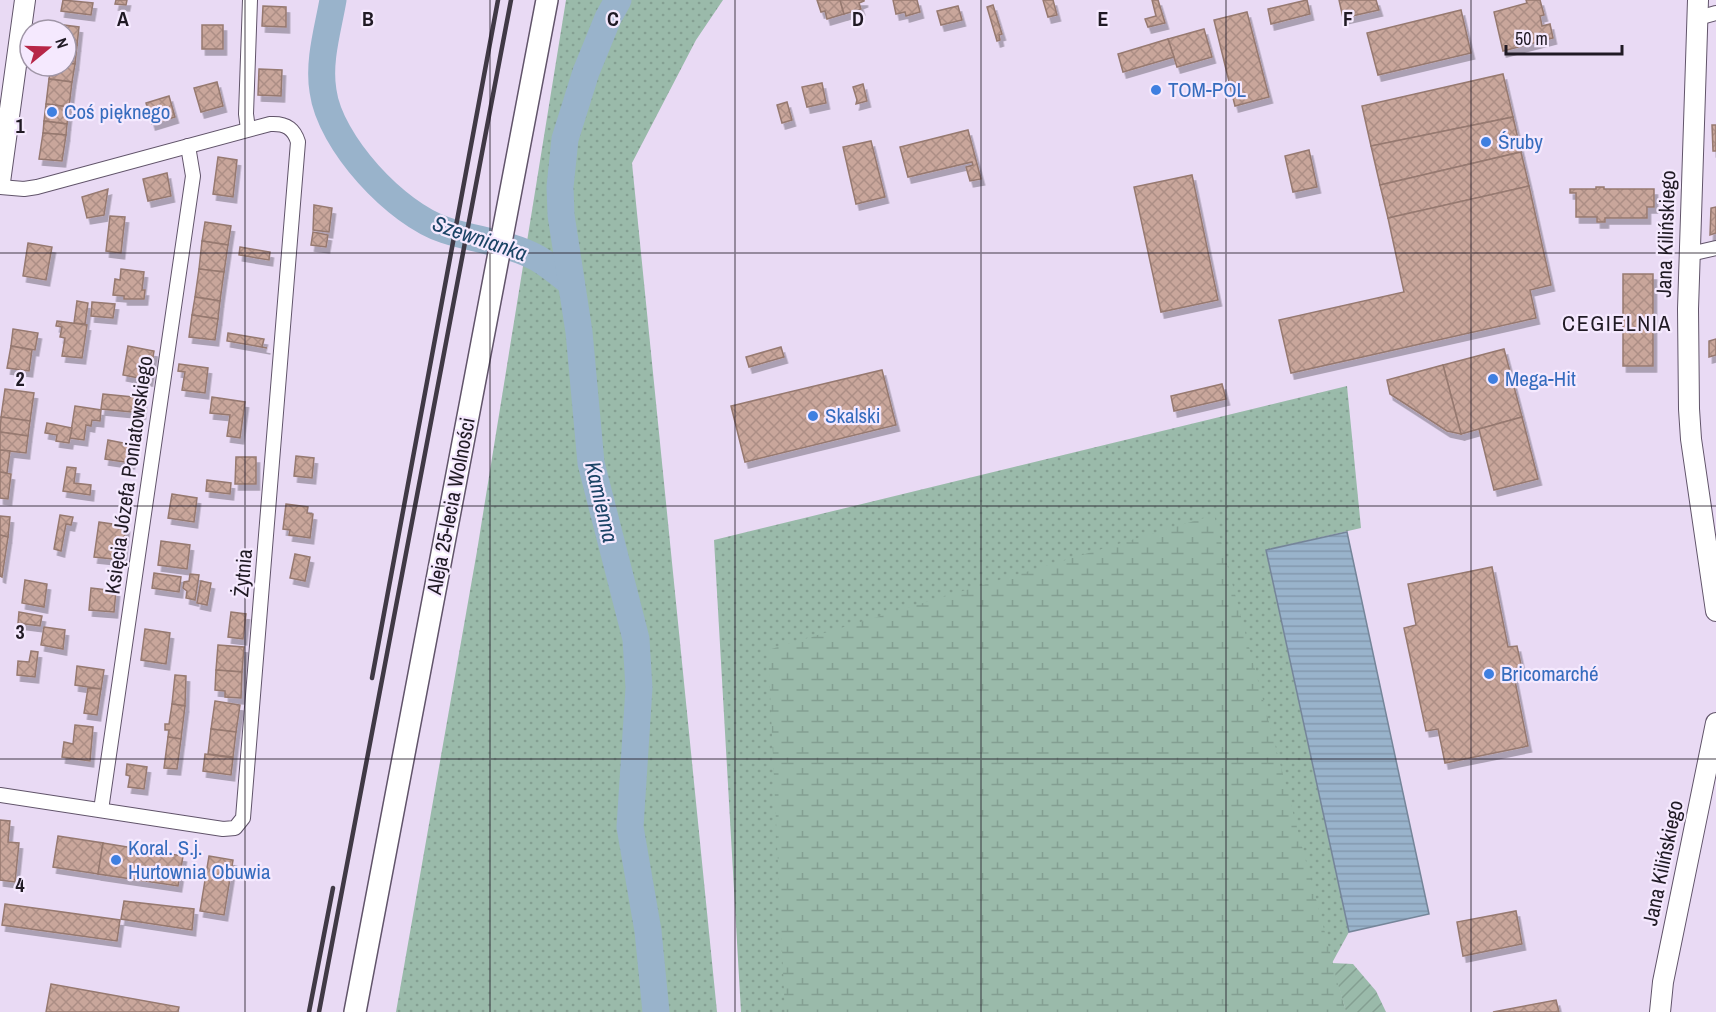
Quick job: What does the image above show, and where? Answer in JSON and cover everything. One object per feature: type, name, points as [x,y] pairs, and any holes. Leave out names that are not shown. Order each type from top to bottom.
[{"type":"main road","name":"Aleja 25-lecia Wolności","points":[[355,1012],[546,1]]},
{"type":"street","points":[[0,182],[25,0]]},
{"type":"street","points":[[0,187],[24,189],[37,187],[248,129],[246,114],[249,0]]},
{"type":"street","name":"Jana Kilińskiego","points":[[1704,10],[1690,254],[1688,346],[1690,429],[1716,611]]},
{"type":"street","name":"Żytnia","points":[[0,795],[223,829],[238,826],[245,813],[298,148],[293,131],[285,125],[270,123],[248,129]]},
{"type":"street","name":"Księcia Józefa Poniatowskiego","points":[[101,810],[193,176],[188,146]]},
{"type":"street","points":[[1690,254],[1716,248]]},
{"type":"street","name":"Jana Kilińskiego","points":[[1660,1012],[1663,982],[1716,723]]},
{"type":"green space","points":[[566,0],[723,0],[696,40],[632,163],[717,1012],[396,1012],[477,551]]},
{"type":"green space","points":[[1347,386],[1361,528],[1266,550],[1349,932],[1332,963],[1346,1012],[741,1012],[714,540]]},
{"type":"green space","points":[[1214,515],[1346,1012],[785,1012],[768,650]]},
{"type":"green space","points":[[1332,963],[1353,964],[1376,991],[1386,1012],[1346,1012]]},
{"type":"water","points":[[1347,532],[1429,914],[1349,932],[1266,550]]},
{"type":"building","points":[[63,0],[93,3],[91,15],[61,11]]},
{"type":"building","points":[[116,0],[127,0],[126,5],[115,4]]},
{"type":"building","points":[[817,0],[840,0],[844,14],[827,19],[825,11],[821,12]]},
{"type":"building","points":[[840,0],[864,1],[859,3],[861,9],[844,14]]},
{"type":"building","points":[[893,0],[917,0],[920,12],[906,16],[905,12],[896,14]]},
{"type":"building","points":[[1043,0],[1053,0],[1057,15],[1048,17]]},
{"type":"building","points":[[1152,0],[1158,0],[1165,23],[1148,27],[1145,19],[1156,16]]},
{"type":"building","points":[[1307,0],[1310,14],[1271,24],[1268,9]]},
{"type":"building","points":[[1339,0],[1376,0],[1379,10],[1343,18]]},
{"type":"building","points":[[1526,0],[1540,0],[1544,15],[1540,16],[1542,26],[1550,24],[1553,38],[1503,51],[1494,12],[1527,3]]},
{"type":"building","points":[[993,5],[1002,34],[999,35],[1000,40],[997,41],[987,7]]},
{"type":"building","points":[[263,6],[286,7],[286,27],[262,26]]},
{"type":"building","points":[[958,6],[962,20],[941,25],[937,11]]},
{"type":"building","points":[[1461,10],[1471,53],[1378,75],[1367,33]]},
{"type":"building","points":[[1247,12],[1269,97],[1235,106],[1214,20]]},
{"type":"building","points":[[202,25],[223,25],[223,49],[202,49]]},
{"type":"building","points":[[1204,29],[1212,57],[1177,67],[1168,39]]},
{"type":"building","points":[[1168,39],[1174,57],[1123,72],[1118,54]]},
{"type":"building","points":[[259,69],[282,70],[281,96],[258,95]]},
{"type":"building","points":[[1503,74],[1513,117],[1371,146],[1362,106]]},
{"type":"building","points":[[49,78],[73,78],[72,82]]},
{"type":"building","points":[[49,79],[72,82],[69,107],[46,104]]},
{"type":"building","points":[[217,82],[223,106],[201,112],[194,88]]},
{"type":"building","points":[[822,83],[826,103],[807,107],[802,87]]},
{"type":"building","points":[[863,84],[867,101],[856,104],[853,87]]},
{"type":"building","points":[[169,96],[175,117],[152,124],[146,103]]},
{"type":"building","points":[[787,102],[792,120],[782,123],[777,105]]},
{"type":"building","points":[[46,104],[69,107],[67,124],[44,121]]},
{"type":"building","points":[[1513,117],[1521,152],[1380,185],[1371,146]]},
{"type":"building","points":[[44,121],[67,124],[66,135],[43,133]]},
{"type":"building","points":[[1712,125],[1716,125],[1716,151],[1713,151]]},
{"type":"building","points":[[968,130],[981,179],[970,181],[966,167],[973,165],[972,162],[908,177],[900,147]]},
{"type":"building","points":[[43,133],[66,135],[62,161],[39,159]]},
{"type":"building","points":[[871,141],[885,197],[856,204],[843,147]]},
{"type":"building","points":[[1309,150],[1317,187],[1293,192],[1285,156]]},
{"type":"building","points":[[1521,152],[1529,186],[1388,218],[1380,185]]},
{"type":"building","points":[[218,157],[237,160],[233,197],[213,194]]},
{"type":"building","points":[[167,173],[171,196],[148,201],[143,179]]},
{"type":"building","points":[[1192,175],[1218,300],[1161,312],[1134,187]]},
{"type":"building","points":[[1529,186],[1551,285],[1530,290],[1536,318],[1291,373],[1279,320],[1404,292],[1388,218]]},
{"type":"building","points":[[1596,187],[1654,189],[1654,207],[1647,207],[1647,218],[1605,218],[1605,222],[1597,222],[1597,217],[1576,217],[1576,193],[1570,193],[1570,189],[1596,189]]},
{"type":"building","points":[[108,189],[104,215],[87,218],[82,197]]},
{"type":"building","points":[[314,205],[332,208],[329,232],[313,230]]},
{"type":"building","points":[[1716,207],[1716,233],[1710,235],[1711,208]]},
{"type":"building","points":[[110,216],[125,217],[121,253],[106,251]]},
{"type":"building","points":[[205,222],[231,226],[228,245],[202,241]]},
{"type":"building","points":[[313,232],[328,235],[326,247],[311,245]]},
{"type":"building","points":[[202,241],[228,245],[224,272],[199,269]]},
{"type":"building","points":[[28,243],[52,247],[46,280],[23,276]]},
{"type":"building","points":[[240,247],[270,252],[269,260],[239,255]]},
{"type":"building","points":[[121,269],[144,272],[142,290],[145,290],[144,299],[124,299],[124,296],[113,295],[115,279],[120,280]]},
{"type":"building","points":[[199,269],[224,272],[220,301],[195,297]]},
{"type":"building","points":[[1623,274],[1653,274],[1653,366],[1623,366]]},
{"type":"building","points":[[195,297],[220,301],[218,319],[192,315]]},
{"type":"building","points":[[77,301],[88,303],[85,324],[74,323]]},
{"type":"building","points":[[92,302],[115,304],[113,318],[91,316]]},
{"type":"building","points":[[192,315],[218,319],[215,340],[189,337]]},
{"type":"building","points":[[57,321],[87,325],[82,358],[62,356],[65,338],[60,337],[62,327],[56,326]]},
{"type":"building","points":[[13,329],[38,333],[35,350],[11,346]]},
{"type":"building","points":[[228,333],[264,339],[262,347],[267,348],[227,341]]},
{"type":"building","points":[[1716,339],[1716,355],[1709,357],[1709,341]]},
{"type":"building","points":[[11,346],[32,350],[29,371],[7,368]]},
{"type":"building","points":[[128,346],[154,351],[149,380],[123,375]]},
{"type":"building","points":[[781,347],[784,357],[749,367],[746,357]]},
{"type":"building","points":[[1504,349],[1522,417],[1461,434],[1443,365]]},
{"type":"building","points":[[179,364],[208,368],[205,393],[182,390],[185,372],[178,371]]},
{"type":"building","points":[[1443,365],[1461,434],[1447,431],[1390,394],[1387,380]]},
{"type":"building","name":"Skalski","points":[[882,370],[896,425],[745,462],[731,406]]},
{"type":"building","points":[[1222,384],[1226,399],[1174,411],[1171,396]]},
{"type":"building","points":[[5,389],[34,393],[30,421],[1,417]]},
{"type":"building","points":[[103,394],[143,398],[142,413],[101,409]]},
{"type":"building","points":[[212,397],[245,402],[240,438],[227,436],[230,415],[210,413]]},
{"type":"building","points":[[75,406],[101,410],[100,421],[92,420],[91,426],[86,425],[84,440],[70,438]]},
{"type":"building","points":[[1,417],[30,421],[28,436],[0,432]]},
{"type":"building","points":[[1522,417],[1538,479],[1494,490],[1479,429]]},
{"type":"building","points":[[47,423],[72,428],[69,443],[56,441],[57,435],[45,433]]},
{"type":"building","points":[[0,432],[28,436],[26,453],[0,450]]},
{"type":"building","points":[[108,440],[134,445],[131,463],[105,459]]},
{"type":"building","points":[[0,450],[10,451],[7,473],[0,472]]},
{"type":"building","points":[[296,456],[314,458],[312,478],[294,476]]},
{"type":"building","points":[[236,457],[256,457],[256,484],[235,484]]},
{"type":"building","points":[[67,467],[76,468],[74,483],[91,485],[90,495],[63,491]]},
{"type":"building","points":[[0,472],[11,474],[8,499],[0,498]]},
{"type":"building","points":[[207,480],[231,483],[230,494],[206,491]]},
{"type":"building","points":[[172,494],[197,498],[194,522],[168,518]]},
{"type":"building","points":[[286,504],[308,507],[307,513],[313,514],[310,538],[289,535],[290,530],[283,529]]},
{"type":"building","points":[[60,515],[73,517],[71,525],[66,524],[61,551],[54,549]]},
{"type":"building","points":[[0,516],[10,517],[8,537],[0,535]]},
{"type":"building","points":[[99,522],[126,526],[122,560],[94,557]]},
{"type":"building","points":[[0,535],[8,537],[2,577],[0,576]]},
{"type":"building","points":[[161,541],[190,545],[187,569],[158,565]]},
{"type":"building","points":[[295,554],[310,557],[305,581],[290,578]]},
{"type":"building","points":[[1492,567],[1508,647],[1517,646],[1522,669],[1513,671],[1528,746],[1445,763],[1438,729],[1426,731],[1404,628],[1416,625],[1408,584]]},
{"type":"building","points":[[154,573],[181,577],[179,592],[152,588]]},
{"type":"building","points":[[190,574],[199,575],[195,600],[186,598],[187,591],[183,588],[184,582],[189,581]]},
{"type":"building","points":[[25,580],[47,584],[44,607],[22,603]]},
{"type":"building","points":[[201,581],[211,583],[207,605],[197,603]]},
{"type":"building","points":[[91,588],[116,591],[114,612],[89,610]]},
{"type":"building","points":[[19,612],[42,616],[40,626],[18,623]]},
{"type":"building","points":[[231,612],[246,614],[243,639],[228,637]]},
{"type":"building","points":[[44,627],[65,630],[63,649],[41,645]]},
{"type":"building","points":[[145,629],[170,633],[166,664],[141,660]]},
{"type":"building","points":[[218,645],[244,647],[242,672],[216,670]]},
{"type":"building","points":[[31,651],[38,652],[35,677],[17,675],[18,661],[29,662]]},
{"type":"building","points":[[77,666],[104,670],[101,689],[75,685]]},
{"type":"building","points":[[216,670],[242,672],[241,698],[225,697],[225,691],[215,690]]},
{"type":"building","points":[[175,675],[186,676],[185,706],[172,704]]},
{"type":"building","points":[[88,688],[101,689],[97,715],[84,713]]},
{"type":"building","points":[[215,701],[240,705],[236,732],[211,729]]},
{"type":"building","points":[[172,704],[185,706],[181,739],[168,737],[169,730],[165,730],[165,724],[169,724]]},
{"type":"building","points":[[75,725],[93,727],[90,761],[62,757],[64,742],[73,744]]},
{"type":"building","points":[[211,729],[236,732],[233,757],[208,754]]},
{"type":"building","points":[[168,737],[181,739],[177,769],[164,768]]},
{"type":"building","points":[[205,754],[233,758],[231,775],[203,771]]},
{"type":"building","points":[[127,764],[147,767],[144,789],[128,787],[130,776],[126,775]]},
{"type":"building","points":[[0,820],[10,821],[8,842],[19,843],[15,882],[0,880]]},
{"type":"building","points":[[58,836],[103,843],[98,874],[53,867]]},
{"type":"building","points":[[103,843],[183,856],[178,886],[98,874]]},
{"type":"building","points":[[209,856],[233,860],[224,915],[200,911]]},
{"type":"building","points":[[124,901],[194,909],[192,930],[121,919]]},
{"type":"building","points":[[5,904],[120,920],[117,941],[2,925]]},
{"type":"building","points":[[1516,911],[1522,944],[1463,956],[1457,922]]},
{"type":"building","points":[[51,984],[179,1007],[178,1012],[46,1012]]},
{"type":"building","points":[[1556,1000],[1559,1012],[1493,1012]]},
{"type":"waterway","name":"Szewnianka","points":[[333,0],[323,57],[323,91],[328,111],[338,132],[368,174],[406,209],[426,222],[445,230],[527,253],[571,283]]},
{"type":"waterway","name":"Kamienna","points":[[618,0],[608,18],[586,72],[565,139],[560,187],[561,215],[579,332],[591,463],[636,639],[639,688],[630,827],[648,931],[656,1012]]},
{"type":"railway","points":[[372,678],[498,0]]},
{"type":"railway","points":[[319,1012],[511,0]]},
{"type":"railway","points":[[309,1012],[333,888]]},
{"type":"place","name":"TOM-POL","points":[[1156,90]]},
{"type":"place","name":"Coś pięknego","points":[[52,112]]},
{"type":"place","name":"Śruby","points":[[1486,142]]},
{"type":"place","name":"Mega-Hit","points":[[1493,379]]},
{"type":"place","name":"Skalski","points":[[813,416]]},
{"type":"place","name":"Bricomarché","points":[[1489,674]]},
{"type":"place","name":"Koral. S.j. Hurtownia Obuwia","points":[[116,860]]},
{"type":"district","name":"CEGIELNIA","points":[[1617,323]]}]
